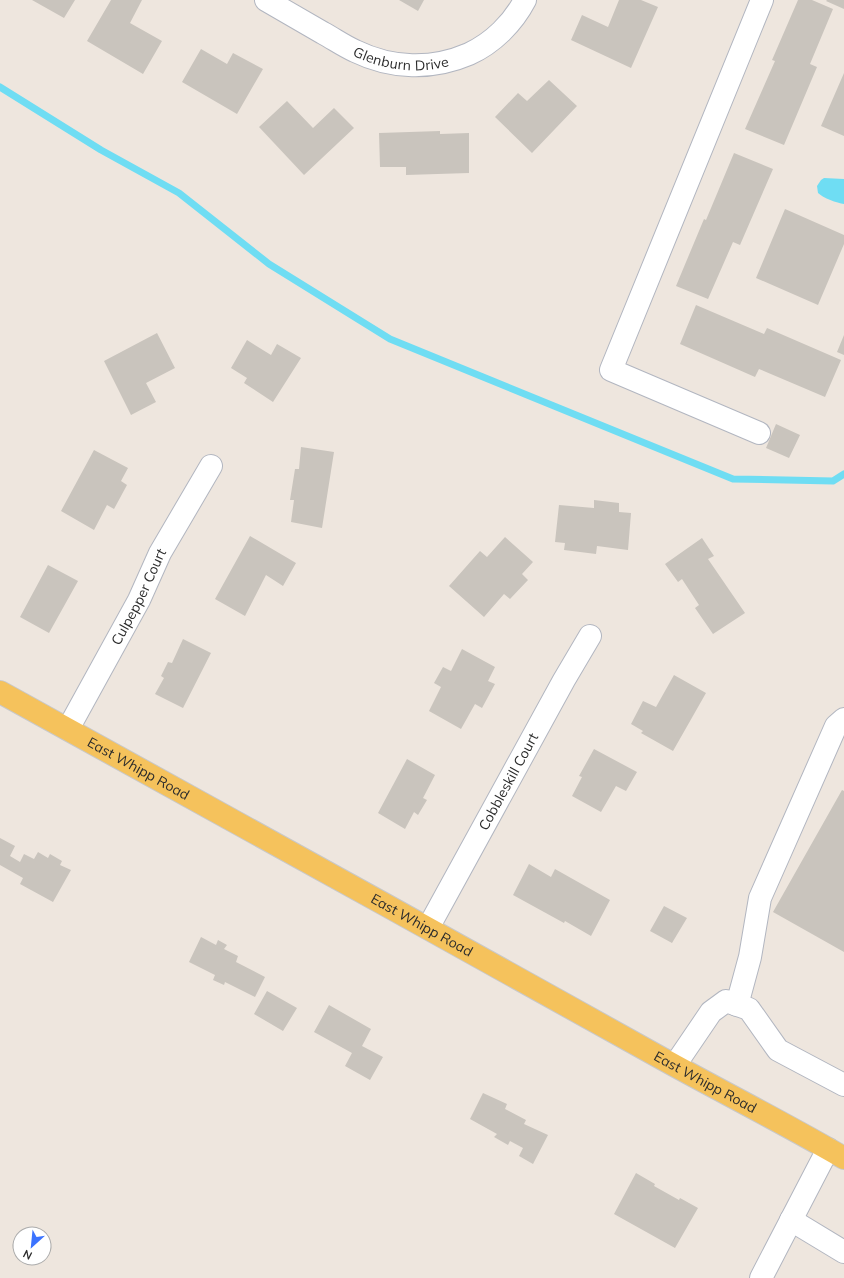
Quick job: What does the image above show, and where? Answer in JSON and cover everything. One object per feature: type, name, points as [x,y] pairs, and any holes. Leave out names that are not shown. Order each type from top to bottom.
[{"type":"main road","name":"East Whipp Road","points":[[0,692],[674,1065],[792,1128],[836,1154]]},
{"type":"street","name":"Glenburn Drive","points":[[266,0],[355,52],[384,62],[408,66],[432,65],[455,60],[475,51],[495,38],[511,21],[525,0]]},
{"type":"street","points":[[759,433],[611,370],[762,0]]},
{"type":"street","name":"Culpepper Court","points":[[68,729],[139,600],[160,553],[211,466]]},
{"type":"street","name":"Cobbleskill Court","points":[[428,928],[560,687],[590,636]]},
{"type":"street","points":[[737,1004],[750,957],[760,898],[836,726],[844,719]]},
{"type":"street","points":[[674,1065],[711,1012],[726,1001],[749,1009],[778,1050],[844,1085]]},
{"type":"street","points":[[761,1278],[791,1220],[836,1154]]},
{"type":"street","points":[[791,1220],[844,1252]]},
{"type":"water","points":[[824,178],[844,179],[844,204],[830,200],[818,193],[817,186]]},
{"type":"building","points":[[32,0],[75,0],[64,18]]},
{"type":"building","points":[[111,0],[142,0],[130,23],[162,41],[143,74],[87,41]]},
{"type":"building","points":[[399,0],[424,0],[418,11]]},
{"type":"building","points":[[619,0],[641,0],[658,7],[631,68],[571,40],[582,15],[608,27]]},
{"type":"building","points":[[798,0],[812,0],[833,9],[810,64],[817,67],[784,145],[745,129],[775,61],[772,60]]},
{"type":"building","points":[[844,0],[844,9],[826,1]]},
{"type":"building","points":[[201,49],[227,64],[233,53],[263,69],[237,114],[182,82]]},
{"type":"building","points":[[844,73],[844,136],[821,126]]},
{"type":"building","points":[[549,80],[577,106],[532,153],[495,117],[518,93],[527,101]]},
{"type":"building","points":[[287,101],[313,128],[334,108],[354,128],[304,175],[259,127]]},
{"type":"building","points":[[440,131],[440,134],[469,133],[469,173],[406,175],[406,167],[380,167],[379,133]]},
{"type":"building","points":[[734,153],[773,169],[740,245],[733,242],[708,299],[676,286]]},
{"type":"building","points":[[785,209],[844,235],[844,244],[818,305],[756,278]]},
{"type":"building","points":[[696,305],[764,334],[767,328],[841,360],[825,397],[759,369],[755,377],[680,344]]},
{"type":"building","points":[[157,333],[175,368],[146,383],[156,402],[131,415],[104,361]]},
{"type":"building","points":[[844,335],[844,355],[837,352]]},
{"type":"building","points":[[247,340],[271,355],[277,344],[301,358],[273,402],[244,383],[247,378],[231,368]]},
{"type":"building","points":[[776,424],[800,435],[789,458],[766,448]]},
{"type":"building","points":[[301,447],[334,452],[322,528],[291,522],[294,500],[290,500],[295,469],[299,469]]},
{"type":"building","points":[[94,450],[128,468],[121,481],[127,485],[114,509],[107,505],[94,530],[61,511]]},
{"type":"building","points":[[594,500],[619,503],[619,512],[631,513],[628,550],[597,546],[596,554],[564,550],[565,543],[555,542],[559,505],[594,508]]},
{"type":"building","points":[[250,536],[296,563],[283,586],[266,575],[245,616],[215,599]]},
{"type":"building","points":[[505,537],[533,562],[522,574],[528,580],[510,599],[504,594],[484,617],[449,586],[480,551],[487,557]]},
{"type":"building","points":[[702,538],[714,556],[708,559],[745,613],[713,634],[695,608],[699,605],[682,579],[678,582],[665,564]]},
{"type":"building","points":[[48,565],[78,581],[49,633],[20,617]]},
{"type":"building","points":[[183,639],[211,653],[183,708],[155,694],[164,678],[161,676],[168,662],[172,663]]},
{"type":"building","points":[[462,649],[495,667],[488,681],[495,684],[482,708],[475,704],[461,729],[429,711],[441,687],[434,683],[443,667],[451,671]]},
{"type":"building","points":[[674,675],[706,693],[673,751],[641,733],[643,731],[631,724],[643,701],[656,707]]},
{"type":"building","points":[[594,749],[637,772],[626,791],[616,786],[601,812],[572,796],[582,777],[579,776]]},
{"type":"building","points":[[407,759],[435,775],[423,798],[427,800],[418,815],[414,812],[405,829],[378,813]]},
{"type":"building","points":[[842,790],[844,791],[844,952],[773,912]]},
{"type":"building","points":[[0,838],[15,846],[10,856],[20,862],[24,854],[34,859],[38,852],[48,858],[50,854],[62,861],[60,865],[71,870],[53,902],[20,884],[23,878],[0,865]]},
{"type":"building","points":[[529,864],[551,877],[555,869],[610,900],[591,936],[513,895]]},
{"type":"building","points":[[664,906],[687,918],[672,943],[650,931]]},
{"type":"building","points":[[201,937],[216,945],[218,940],[227,945],[224,949],[238,956],[236,962],[265,977],[255,997],[225,982],[224,985],[213,980],[215,975],[189,962]]},
{"type":"building","points":[[267,991],[297,1008],[283,1031],[254,1014]]},
{"type":"building","points":[[329,1005],[371,1029],[362,1046],[383,1057],[370,1080],[345,1066],[352,1053],[314,1032]]},
{"type":"building","points":[[483,1093],[507,1104],[505,1109],[526,1120],[524,1124],[548,1135],[533,1164],[519,1156],[523,1148],[510,1141],[508,1145],[494,1137],[497,1134],[470,1119]]},
{"type":"building","points":[[636,1173],[655,1184],[654,1186],[679,1200],[680,1198],[698,1208],[675,1248],[614,1214]]},
{"type":"waterway","points":[[0,87],[101,150],[179,193],[269,264],[390,339],[733,479],[833,481],[844,474]]}]
